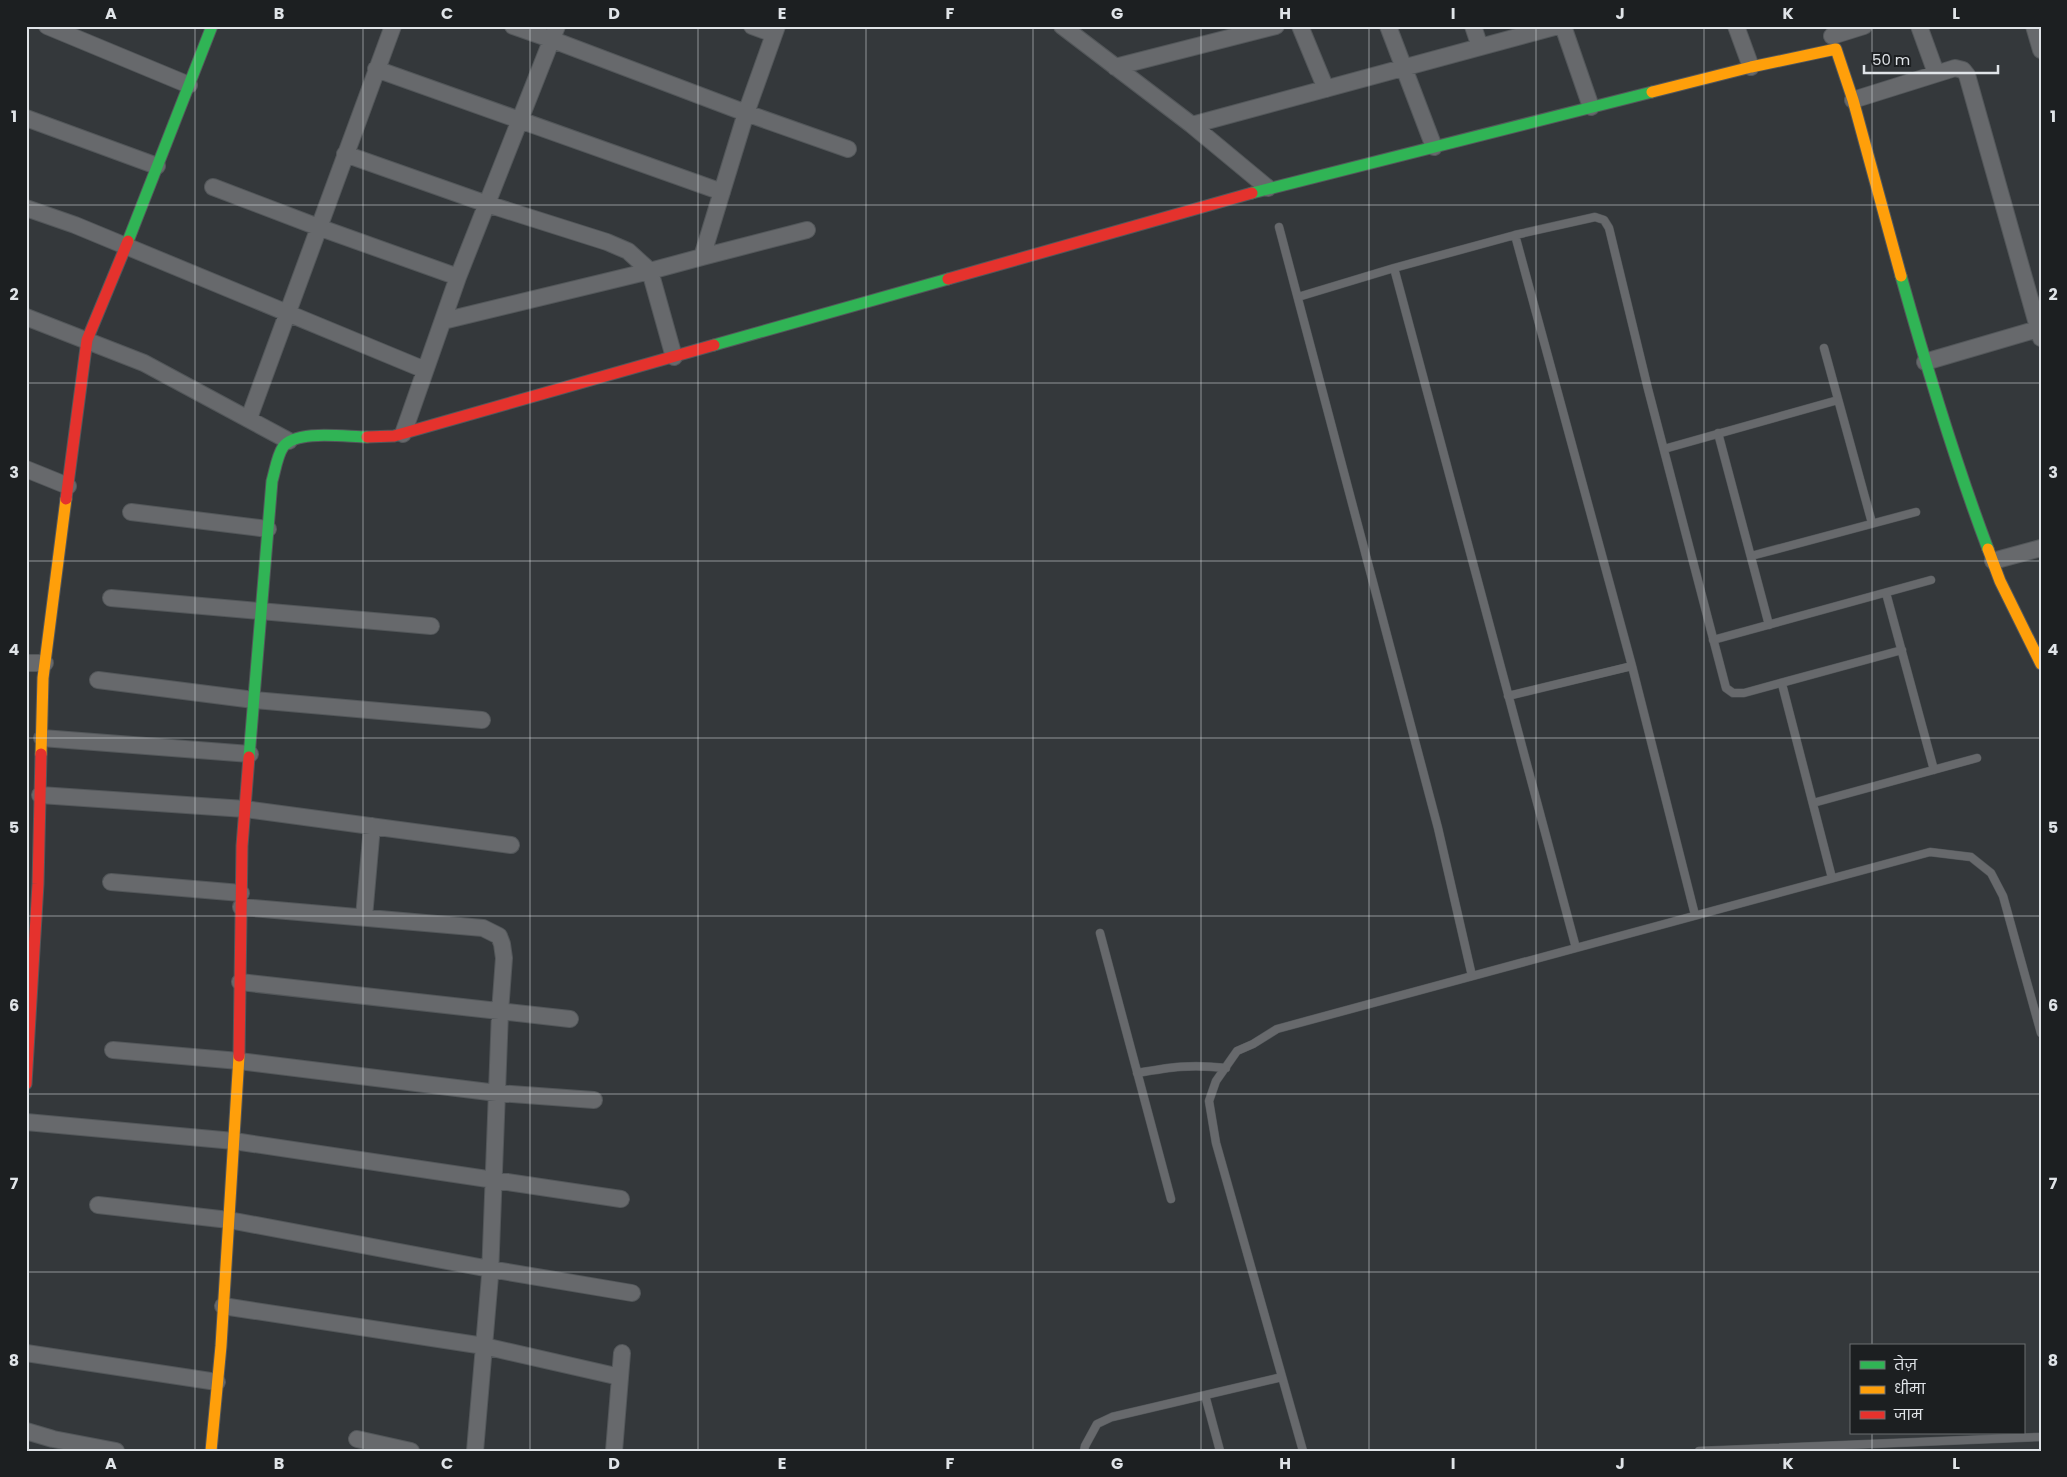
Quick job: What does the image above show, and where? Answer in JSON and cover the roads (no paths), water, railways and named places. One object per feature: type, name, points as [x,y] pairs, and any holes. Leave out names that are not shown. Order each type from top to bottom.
[{"type":"street","points":[[47,26],[189,85]]},
{"type":"street","points":[[26,1084],[32,863],[40,795],[45,663],[87,340],[212,26]]},
{"type":"street","points":[[249,418],[344,154],[393,26]]},
{"type":"street","points":[[513,26],[555,33],[746,113],[848,149]]},
{"type":"street","points":[[702,257],[746,113],[775,30],[752,26]]},
{"type":"street","points":[[1062,26],[1192,125],[1268,188]]},
{"type":"street","points":[[1115,67],[1276,26]]},
{"type":"street","points":[[1300,26],[1326,89]]},
{"type":"street","points":[[1388,26],[1434,147]]},
{"type":"street","points":[[1473,26],[1480,47]]},
{"type":"street","points":[[1192,125],[1558,26]]},
{"type":"street","points":[[1562,26],[1591,107]]},
{"type":"street","points":[[1736,26],[1751,67]]},
{"type":"street","points":[[211,1451],[223,1306],[239,1061],[241,900],[245,810],[272,481],[282,449],[289,440],[304,436],[367,437],[402,434],[1268,188],[1751,67],[1864,26]]},
{"type":"street","points":[[1920,26],[1936,73]]},
{"type":"street","points":[[2034,26],[2041,50]]},
{"type":"street","points":[[402,434],[458,277],[555,33]]},
{"type":"street","points":[[1833,37],[1925,362],[1960,476],[2000,581],[2041,664]]},
{"type":"street","points":[[1852,100],[1954,68],[1963,70],[1967,76],[2040,332],[1925,362]]},
{"type":"street","points":[[376,69],[722,192]]},
{"type":"street","points":[[26,118],[157,166]]},
{"type":"street","points":[[344,154],[628,251],[650,271],[674,357]]},
{"type":"street","points":[[213,188],[318,228],[458,277]]},
{"type":"street","points":[[26,208],[126,246],[425,370]]},
{"type":"street","points":[[443,321],[650,271],[806,230]]},
{"type":"street","points":[[26,317],[144,362],[289,440]]},
{"type":"street","points":[[26,469],[68,486]]},
{"type":"street","points":[[131,512],[268,529]]},
{"type":"street","points":[[1993,561],[2041,548]]},
{"type":"street","points":[[111,598],[431,626]]},
{"type":"street","points":[[26,663],[45,663]]},
{"type":"street","points":[[98,680],[254,700],[482,720]]},
{"type":"street","points":[[42,738],[250,754]]},
{"type":"street","points":[[40,795],[245,810],[511,845]]},
{"type":"street","points":[[364,917],[372,826]]},
{"type":"street","points":[[111,882],[364,917],[483,928],[492,931],[498,936],[503,951],[490,1269],[476,1451]]},
{"type":"street","points":[[240,982],[570,1019]]},
{"type":"street","points":[[112,1050],[239,1061],[497,1093],[594,1100]]},
{"type":"street","points":[[26,1122],[234,1141],[621,1200]]},
{"type":"street","points":[[98,1205],[229,1220],[490,1269],[632,1293]]},
{"type":"street","points":[[223,1306],[484,1346],[620,1377]]},
{"type":"street","points":[[614,1451],[622,1353]]},
{"type":"street","points":[[26,1354],[217,1382]]},
{"type":"street","points":[[26,1431],[54,1439],[116,1451]]},
{"type":"street","points":[[357,1440],[411,1451]]},
{"type":"lane","points":[[1298,298],[1394,268],[1515,235],[1579,219],[1595,217],[1604,220],[1609,228],[1726,688],[1733,693],[1744,693],[1902,650]]},
{"type":"lane","points":[[1279,227],[1438,828],[1472,976]]},
{"type":"lane","points":[[1515,235],[1632,666],[1695,915]]},
{"type":"lane","points":[[1394,268],[1576,948]]},
{"type":"lane","points":[[1824,348],[1872,524]]},
{"type":"lane","points":[[1664,449],[1838,400]]},
{"type":"lane","points":[[1718,433],[1769,625]]},
{"type":"lane","points":[[1751,556],[1916,512]]},
{"type":"lane","points":[[1713,640],[1931,580]]},
{"type":"lane","points":[[1886,593],[1934,770]]},
{"type":"lane","points":[[1508,696],[1632,666]]},
{"type":"lane","points":[[1782,684],[1832,878]]},
{"type":"lane","points":[[1813,803],[1978,758]]},
{"type":"lane","points":[[1303,1451],[1216,1143],[1209,1101],[1216,1081],[1237,1051],[1253,1044],[1276,1029],[1930,852],[1970,857],[1991,873],[2003,896],[2041,1033]]},
{"type":"lane","points":[[1100,933],[1171,1199]]},
{"type":"lane","points":[[1138,1074],[1178,1066],[1200,1065],[1226,1068]]},
{"type":"lane","points":[[1084,1451],[1097,1424],[1112,1418],[1282,1377]]},
{"type":"lane","points":[[1205,1395],[1220,1451]]},
{"type":"lane","points":[[1699,1451],[2041,1437]]}]
